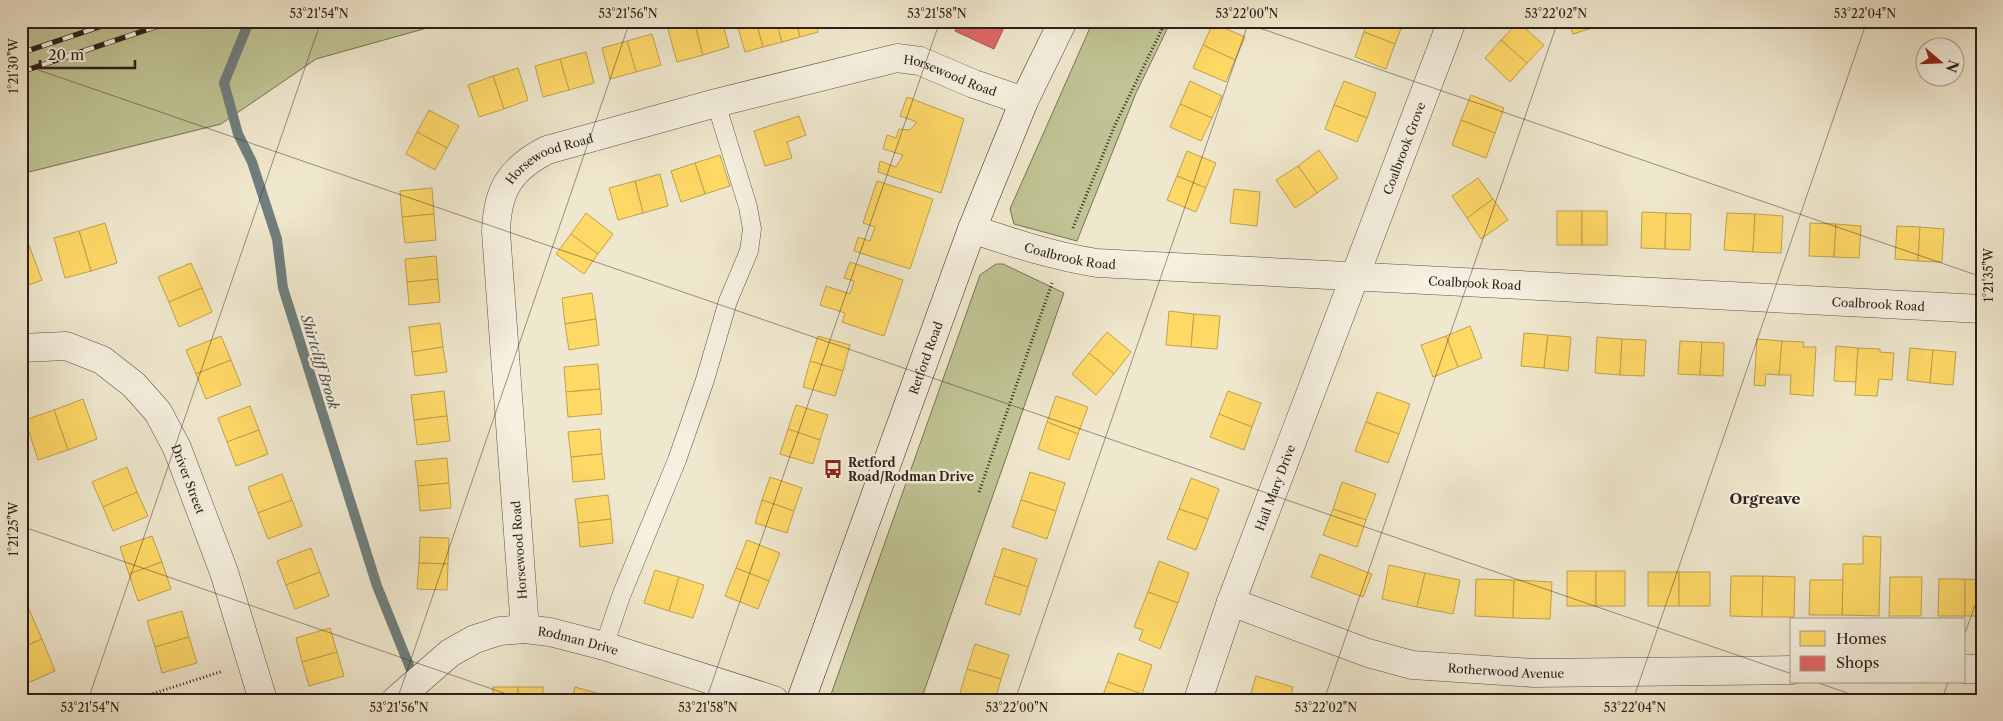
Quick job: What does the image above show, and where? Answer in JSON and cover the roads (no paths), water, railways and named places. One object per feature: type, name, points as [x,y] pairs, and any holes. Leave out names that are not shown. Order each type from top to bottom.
[{"type":"street","name":"Retford Road","points":[[801,700],[972,229],[1024,101],[1063,21]]},
{"type":"street","name":"Coalbrook Grove","points":[[1356,276],[1452,21]]},
{"type":"street","name":"Horsewood Road","points":[[525,630],[497,242],[497,210],[515,171],[530,159],[547,150],[716,103],[897,58],[920,61],[974,84],[1024,101]]},
{"type":"street","name":"Coalbrook Road","points":[[972,229],[1037,251],[1097,263],[1982,309]]},
{"type":"street","name":"Hail Mary Drive","points":[[1198,700],[1231,602],[1356,276]]},
{"type":"street","name":"Driver Street","points":[[21,348],[66,346],[102,360],[134,385],[158,412],[177,448],[224,572],[263,700]]},
{"type":"street","name":"Rotherwood Avenue","points":[[1231,602],[1368,654],[1412,664],[1534,673],[1790,670]]},
{"type":"street","name":"Rodman Drive","points":[[396,700],[450,653],[467,643],[500,631],[525,630],[550,632],[604,646],[774,700]]},
{"type":"street","points":[[1966,669],[1982,669]]},
{"type":"lane","points":[[604,646],[621,596],[677,460],[705,380],[728,301],[749,251],[752,230],[748,207],[716,103]]},
{"type":"waterway","name":"Shirtcliff Brook","points":[[246,29],[224,83],[238,134],[252,162],[277,239],[283,288],[377,586],[423,700]]},
{"type":"railway","points":[[21,53],[117,21]]},
{"type":"railway","points":[[21,72],[173,21]]},
{"type":"place","name":"Retford Road/Rodman Drive","points":[[833,469]]},
{"type":"district","name":"Orgreave","points":[[1765,498]]}]
